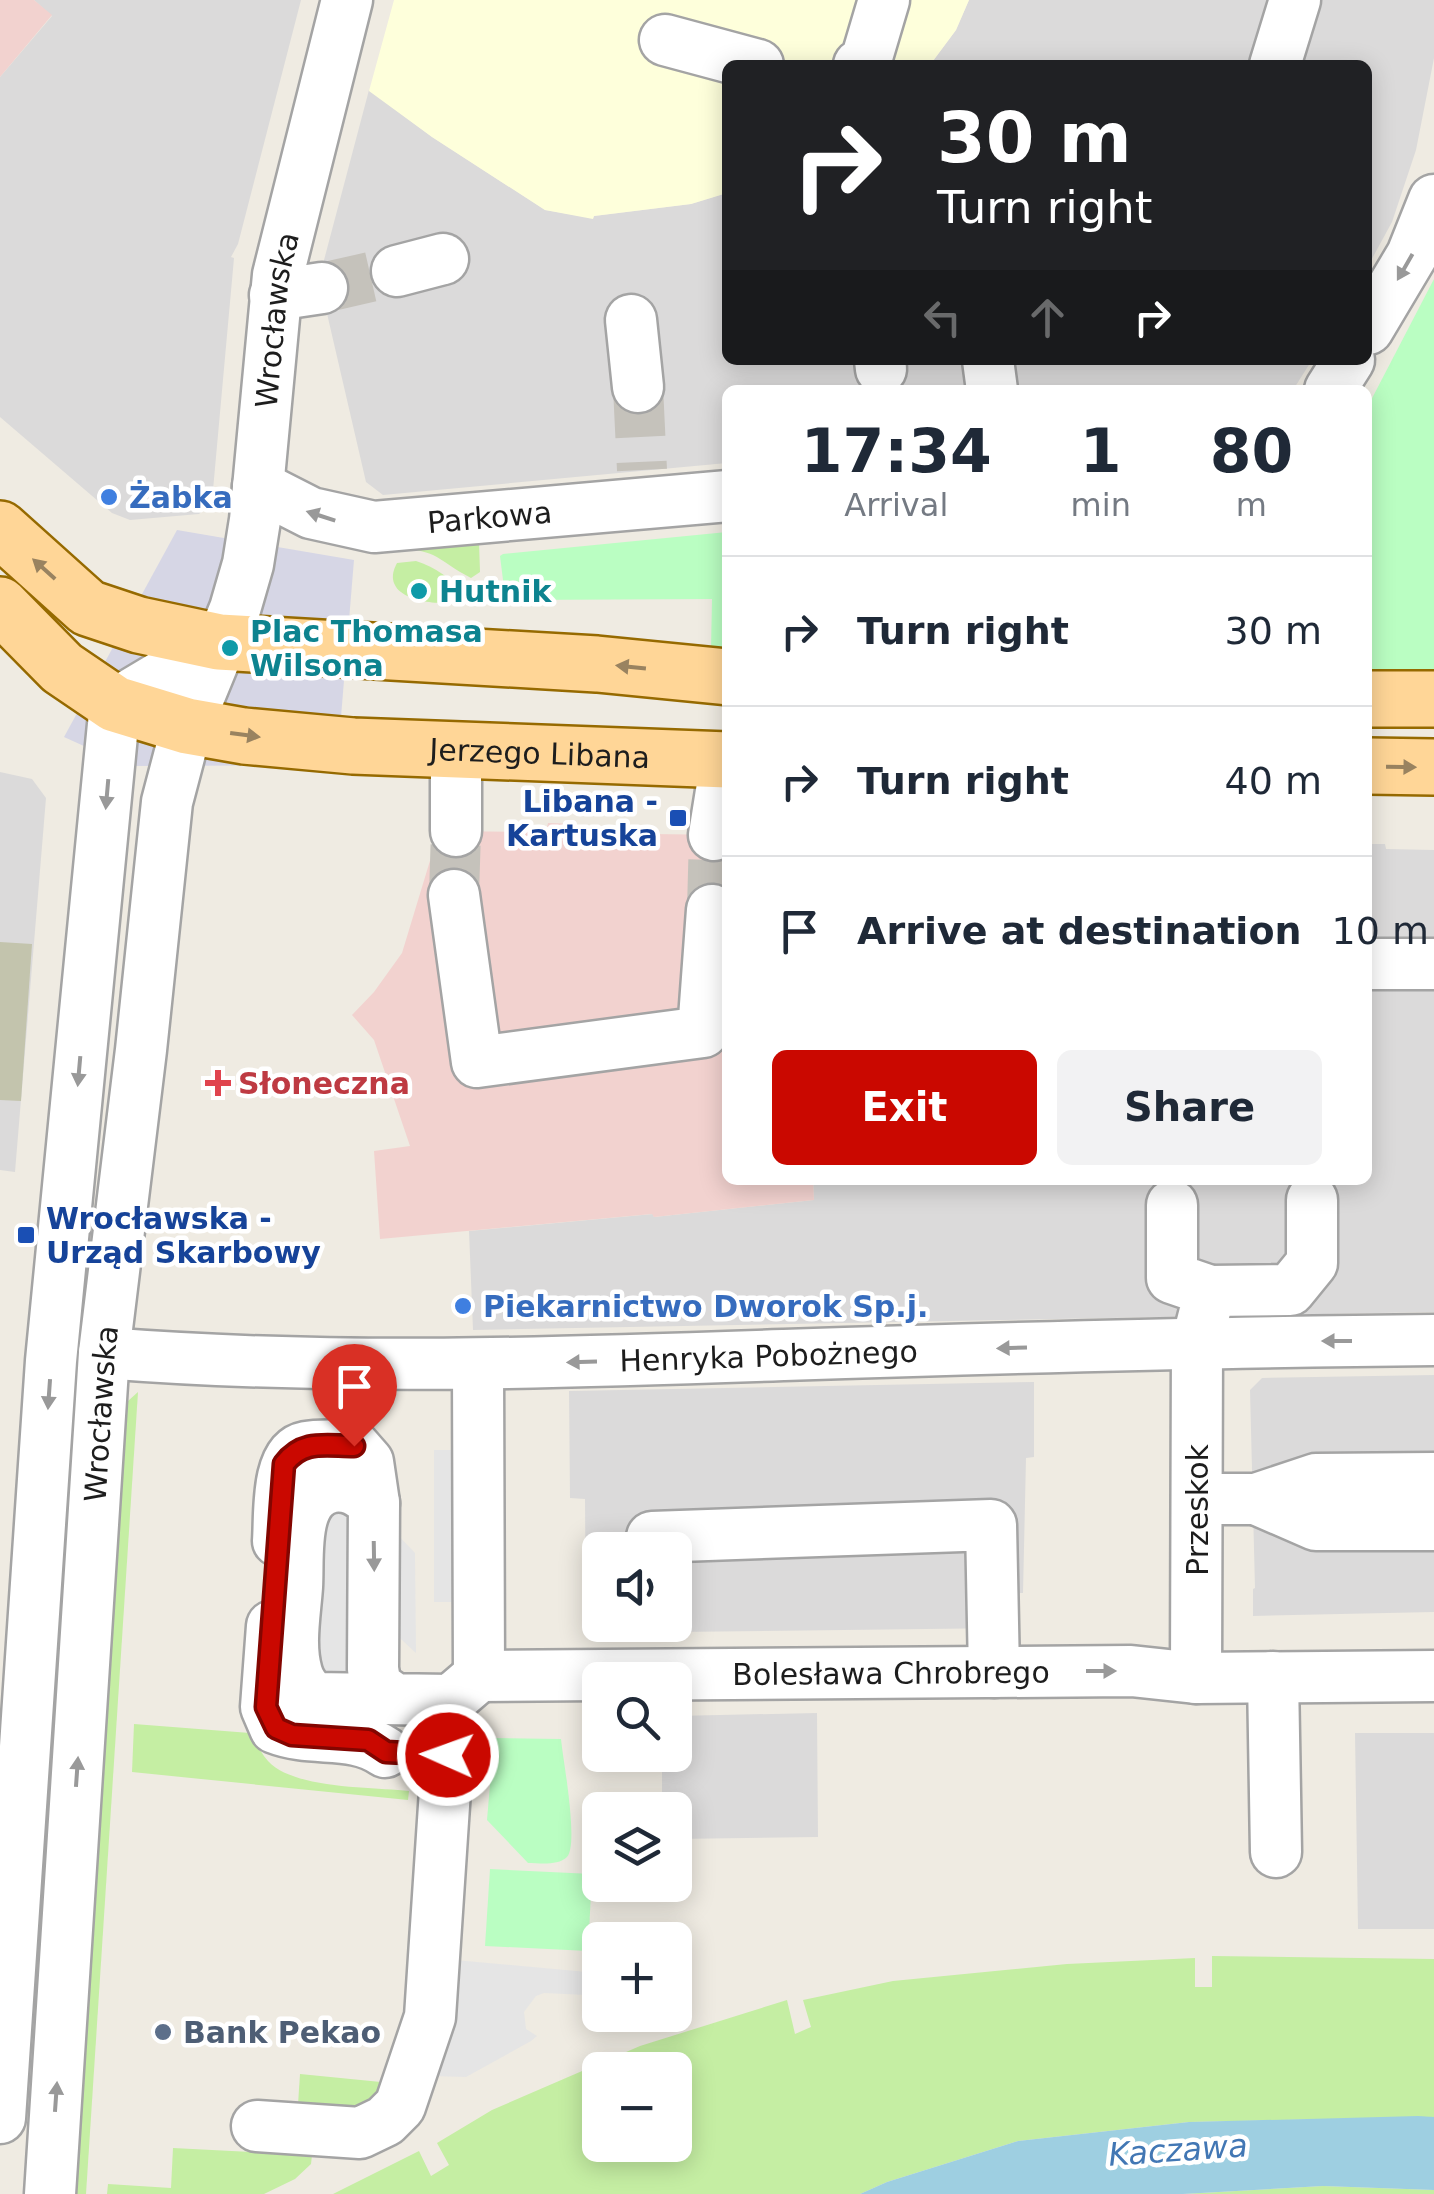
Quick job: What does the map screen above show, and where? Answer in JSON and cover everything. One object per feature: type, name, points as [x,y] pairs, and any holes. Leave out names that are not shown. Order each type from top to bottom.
[{"type":"main road","points":[[0,530],[88,608],[138,625],[220,642],[597,664],[722,676]]},
{"type":"main road","name":"Jerzego Libana","points":[[0,605],[62,668],[115,704],[187,726],[328,744],[722,760]]},
{"type":"main road","points":[[1372,699],[1434,699]]},
{"type":"main road","points":[[1372,766],[1434,767]]},
{"type":"street","name":"Wrocławska","points":[[50,2194],[104,1353],[168,802],[187,726],[246,572],[258,486],[298,291],[287,230],[347,0]]},
{"type":"street","points":[[865,60],[884,0]]},
{"type":"street","points":[[1277,60],[1295,0]]},
{"type":"street","points":[[665,40],[739,60]]},
{"type":"street","points":[[1372,323],[1412,255],[1434,200]]},
{"type":"street","points":[[631,320],[638,386]]},
{"type":"street","name":"Parkowa","points":[[258,486],[311,513],[374,527],[642,487],[722,495]]},
{"type":"street","points":[[115,704],[220,642]]},
{"type":"street","name":"Wrocławska","points":[[0,2118],[13,1716],[115,704]]},
{"type":"street","points":[[456,751],[456,831]]},
{"type":"street","points":[[714,835],[722,789]]},
{"type":"street","points":[[454,895],[477,1062],[703,1032],[712,910]]},
{"type":"street","points":[[1372,964],[1434,964]]},
{"type":"street","points":[[1172,1204],[1172,1278],[1210,1292],[1290,1290],[1312,1263],[1312,1200]]},
{"type":"street","name":"Przeskok","points":[[1196,1678],[1197,1342],[1210,1292]]},
{"type":"street","name":"Henryka Pobożnego","points":[[104,1353],[312,1364],[478,1366],[1197,1342],[1434,1340]]},
{"type":"street","points":[[256,2126],[360,2133],[385,2122],[400,2106],[430,2017],[448,1755],[464,1688],[478,1366]]},
{"type":"street","points":[[393,1698],[376,1686],[373,1669],[374,1503],[368,1462],[362,1450],[354,1446],[306,1446],[294,1451],[284,1464],[266,1707],[276,1728],[292,1735],[368,1740],[386,1752],[448,1755]]},
{"type":"street","points":[[1197,1499],[1256,1499],[1316,1479],[1434,1478]]},
{"type":"street","name":"Bolesława Chrobrego","points":[[374,1503],[358,1490],[342,1486],[326,1488],[310,1498],[304,1508],[293,1645],[302,1686],[314,1698],[421,1702],[464,1688],[994,1672],[1144,1671],[1196,1678],[1434,1676]]},
{"type":"street","points":[[1256,1499],[1316,1525],[1434,1526]]},
{"type":"street","points":[[692,1536],[990,1525],[994,1672]]},
{"type":"street","points":[[1273,1678],[1276,1852]]},
{"type":"shaded area","points":[[0,0],[34,0],[52,15],[0,77]]},
{"type":"shaded area","points":[[34,0],[301,0],[238,244],[231,257],[234,258],[212,501],[199,514],[130,520],[112,513],[0,417],[0,77],[52,16]]},
{"type":"shaded area","points":[[394,0],[969,0],[956,30],[934,60],[722,60],[722,195],[691,204],[593,219],[545,210],[369,91]]},
{"type":"shaded area","points":[[969,0],[1434,0],[1434,58],[1416,150],[1392,222],[1372,259],[1372,60],[934,60],[956,30]]},
{"type":"shaded area","points":[[369,90],[432,137],[545,210],[593,218],[691,204],[722,195],[722,365],[1309,365],[1296,385],[722,385],[722,463],[383,495],[366,482],[319,279]]},
{"type":"shaded area","name":"Plac Thomasa Wilsona","points":[[177,530],[354,560],[337,765],[128,766],[64,737]]},
{"type":"shaded area","points":[[0,772],[32,779],[46,798],[15,1172],[0,1170]]},
{"type":"shaded area","points":[[548,823],[577,824],[577,833],[722,835],[722,1185],[813,1185],[814,1200],[380,1239],[374,1151],[410,1146],[374,1040],[352,1015],[402,953],[439,831],[546,832]]},
{"type":"shaded area","points":[[1372,844],[1385,844],[1386,849],[1434,850],[1434,1312],[473,1330],[469,1231],[814,1200],[813,1185],[1372,1185]]},
{"type":"shaded area","points":[[0,942],[32,944],[21,1101],[0,1100]]},
{"type":"shaded area","points":[[1434,1375],[1434,1612],[1253,1616],[1250,1390],[1262,1378]]},
{"type":"shaded area","points":[[1034,1382],[1034,1457],[1026,1458],[1023,1593],[1009,1593],[1008,1628],[692,1632],[692,1532],[585,1532],[585,1499],[570,1498],[569,1391]]},
{"type":"shaded area","points":[[434,1450],[461,1450],[461,1602],[434,1602]]},
{"type":"shaded area","points":[[355,1503],[361,1667],[333,1690],[305,1662],[311,1520]]},
{"type":"shaded area","points":[[389,1526],[415,1553],[416,1653],[389,1628]]},
{"type":"shaded area","points":[[817,1713],[818,1837],[692,1839],[692,1792],[662,1792],[662,1772],[692,1772],[692,1716]]},
{"type":"shaded area","points":[[1355,1733],[1434,1733],[1434,1929],[1358,1929]]},
{"type":"shaded area","points":[[444,1959],[582,1972],[582,1995],[544,1993],[536,1996],[524,2012],[526,2029],[537,2036],[531,2041],[466,2077],[429,2076]]},
{"type":"green space","points":[[1434,279],[1434,674],[1372,673],[1372,398]]},
{"type":"green space","points":[[722,532],[722,650],[711,649],[712,599],[510,600],[505,596],[500,556]]},
{"type":"green space","points":[[479,542],[480,572],[471,578],[430,554],[396,548]]},
{"type":"green space","points":[[416,561],[454,583],[465,593],[464,600],[427,602],[403,594],[395,586],[393,576],[397,563]]},
{"type":"green space","points":[[138,1392],[86,2194],[74,2194],[123,1411]]},
{"type":"green space","points":[[134,1724],[250,1733],[268,1761],[295,1777],[334,1785],[409,1791],[408,1800],[132,1772]]},
{"type":"green space","points":[[494,1738],[561,1739],[571,1836],[570,1849],[563,1860],[528,1863],[487,1820]]},
{"type":"green space","points":[[490,1869],[582,1874],[582,1902],[591,1902],[590,1922],[582,1922],[582,1951],[485,1946]]},
{"type":"green space","points":[[1212,1956],[1434,1959],[1434,2117],[1189,2122],[1018,2141],[860,2194],[333,2194],[419,2151],[431,2176],[449,2165],[437,2143],[492,2110],[582,2071],[582,2162],[692,2162],[692,2052],[626,2052],[787,2000],[795,2034],[811,2027],[803,2000],[893,1981],[1067,1964],[1195,1958],[1195,1987],[1212,1987]]},
{"type":"green space","points":[[300,2074],[391,2083],[380,2109],[297,2120]]},
{"type":"green space","points":[[173,2148],[312,2155],[311,2164],[295,2179],[264,2194],[107,2194],[108,2184],[171,2188]]},
{"type":"green space","points":[[1323,2186],[1434,2190],[1434,2194],[1183,2194]]},
{"type":"water","name":"Kaczawa","points":[[1434,2117],[1434,2190],[1323,2186],[1183,2194],[860,2194],[1018,2141],[1189,2122]]},
{"type":"tunnel","points":[[322,288],[397,271]]},
{"type":"tunnel","points":[[638,387],[642,470]]},
{"type":"tunnel","points":[[454,895],[456,831]]},
{"type":"tunnel","points":[[712,910],[714,835]]},
{"type":"place","name":"Żabka","points":[[109,497]]},
{"type":"place","name":"Hutnik","points":[[419,591]]},
{"type":"place","name":"Plac Thomasa Wilsona","points":[[230,648]]},
{"type":"place","name":"Libana - Kartuska","points":[[678,818]]},
{"type":"place","name":"Słoneczna","points":[[218,1083]]},
{"type":"place","name":"Wrocławska - Urząd Skarbowy","points":[[26,1235]]},
{"type":"place","name":"Piekarnictwo Dworok Sp.j.","points":[[463,1306]]},
{"type":"place","name":"Bank Pekao","points":[[163,2032]]},
{"type":"route","points":[[354,1446],[306,1446],[294,1451],[284,1464],[266,1707],[276,1728],[292,1735],[368,1740],[386,1752],[448,1755]]}]
